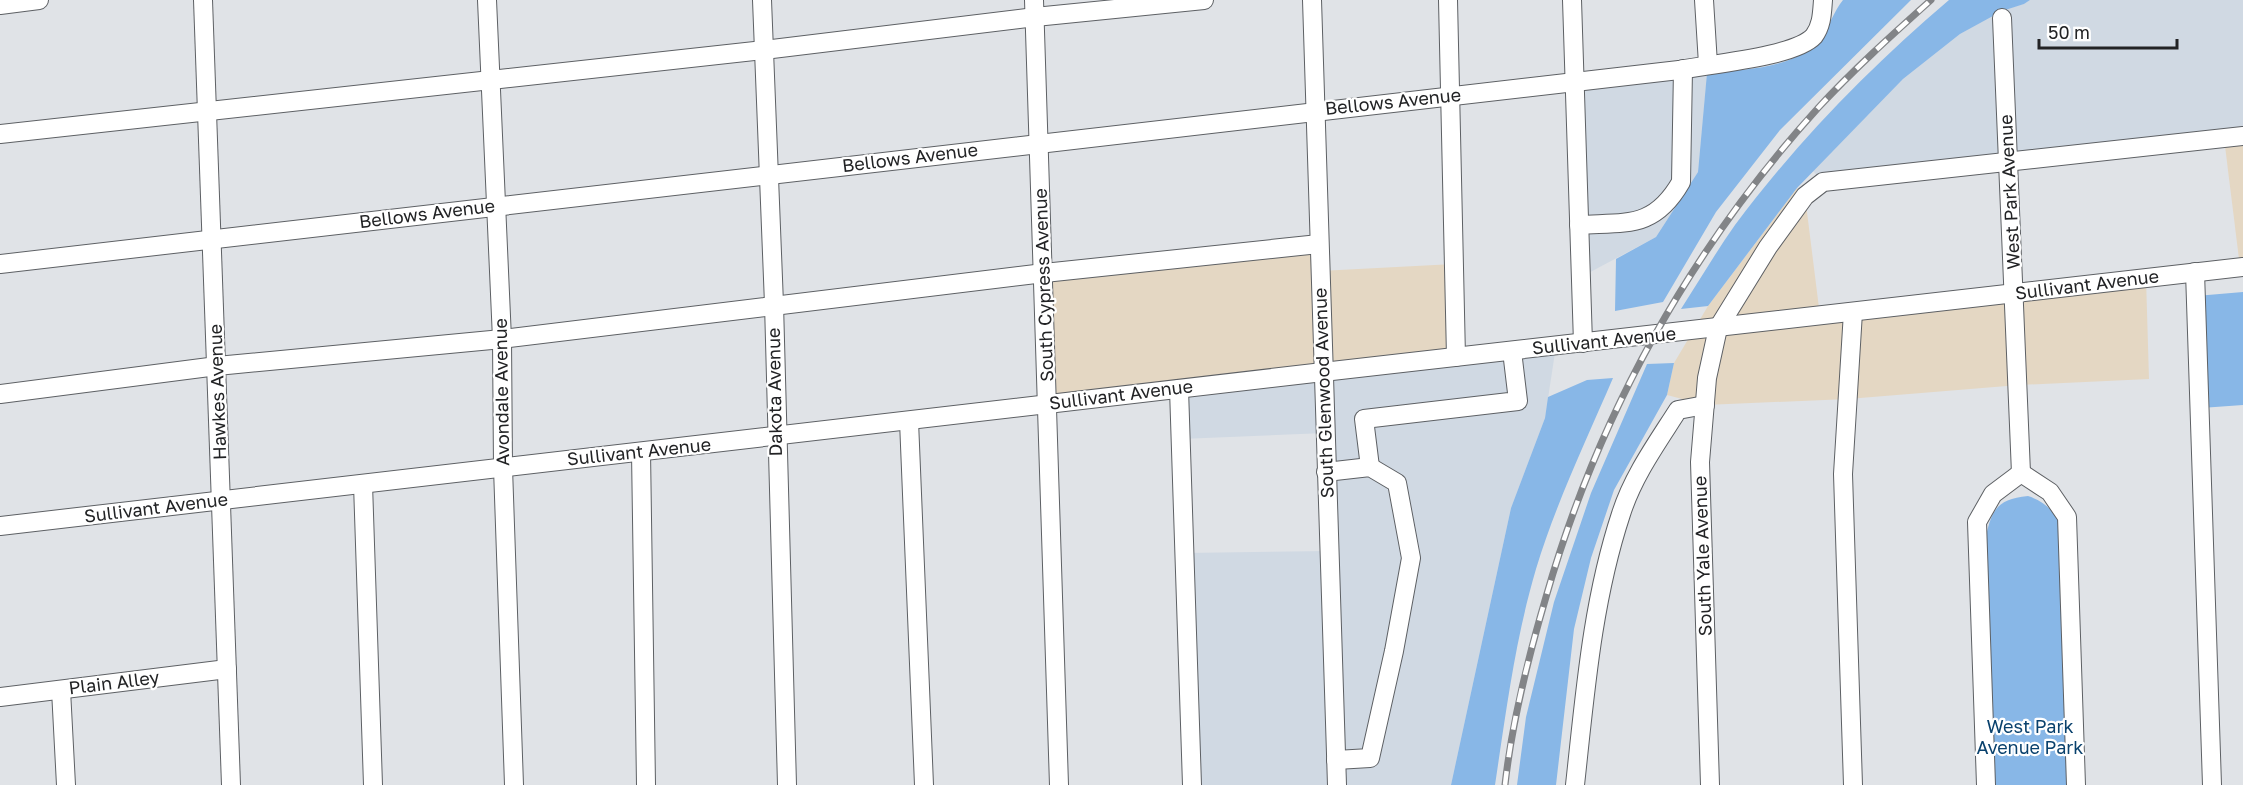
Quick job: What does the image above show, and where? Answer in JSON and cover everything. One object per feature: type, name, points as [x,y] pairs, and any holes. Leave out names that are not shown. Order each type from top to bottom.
[{"type":"street","points":[[0,5],[39,0]]},
{"type":"street","name":"Hawkes Avenue","points":[[203,0],[231,785]]},
{"type":"street","name":"Avondale Avenue","points":[[487,0],[502,339],[503,468],[514,785]]},
{"type":"street","name":"Dakota Avenue","points":[[762,0],[774,304],[787,785]]},
{"type":"street","points":[[0,134],[764,50],[1035,8],[1204,0]]},
{"type":"street","name":"South Glenwood Avenue","points":[[1312,0],[1336,785]]},
{"type":"street","points":[[1448,0],[1456,357]]},
{"type":"street","points":[[1572,0],[1583,343]]},
{"type":"street","points":[[1704,0],[1708,64]]},
{"type":"street","name":"Bellows Avenue","points":[[0,264],[1683,69],[1779,53],[1805,43],[1814,35],[1820,24],[1823,0]]},
{"type":"street","name":"South Cypress Avenue","points":[[1035,8],[1059,785]]},
{"type":"street","name":"West Park Avenue","points":[[2002,18],[2021,473]]},
{"type":"street","points":[[1579,225],[1636,222],[1663,208],[1672,197],[1681,182],[1683,69]]},
{"type":"street","name":"South Yale Avenue","points":[[1710,785],[1700,462],[1707,378],[1718,328],[1768,247],[1805,196],[1823,182],[2243,136]]},
{"type":"street","points":[[0,394],[217,366],[502,339],[774,304],[1319,244]]},
{"type":"street","name":"Sullivant Avenue","points":[[0,526],[2243,267]]},
{"type":"street","points":[[2195,272],[2212,785]]},
{"type":"street","points":[[1853,312],[1843,474],[1853,785]]},
{"type":"street","points":[[1370,467],[1364,419],[1518,401],[1512,351]]},
{"type":"street","points":[[1179,389],[1192,785]]},
{"type":"street","points":[[1575,785],[1587,670],[1598,602],[1621,513],[1641,469],[1678,410],[1705,405]]},
{"type":"street","points":[[909,421],[924,785]]},
{"type":"street","points":[[641,452],[646,785]]},
{"type":"street","points":[[1326,472],[1370,467],[1396,483],[1411,558],[1394,651],[1370,758],[1336,760]]},
{"type":"street","points":[[1986,785],[1977,522],[1993,494],[2021,473],[2050,492],[2067,517],[2076,785]]},
{"type":"street","points":[[363,484],[373,785]]},
{"type":"street","name":"Plain Alley","points":[[0,697],[227,669]]},
{"type":"street","points":[[61,690],[66,785]]},
{"type":"shaded area","points":[[2030,0],[2243,0],[2243,136],[1823,182],[1813,171],[1903,79],[1960,34],[2002,10]]},
{"type":"shaded area","points":[[1708,64],[1698,172],[1656,237],[1581,277],[1575,81]]},
{"type":"shaded area","points":[[2243,136],[2243,267],[2240,267],[2224,138]]},
{"type":"shaded area","points":[[1797,188],[1805,196],[1820,316],[2146,278],[2149,379],[2019,385],[1848,399],[1705,405],[1667,395],[1674,363],[1708,306]]},
{"type":"shaded area","points":[[1319,244],[1320,271],[1454,264],[1456,357],[1047,404],[1044,273]]},
{"type":"shaded area","points":[[1556,346],[1545,418],[1511,508],[1451,785],[1192,785],[1184,553],[1328,551],[1325,433],[1181,439],[1179,389]]},
{"type":"green space","points":[[1843,0],[1911,0],[1780,130],[1716,212],[1663,302],[1615,311],[1616,259],[1656,237],[1698,172],[1707,73],[1753,69],[1784,62],[1798,56],[1821,37]]},
{"type":"green space","points":[[1949,0],[2030,0],[2002,11],[1960,34],[1903,79],[1797,188],[1708,306],[1681,309],[1735,225],[1783,164],[1863,79]]},
{"type":"green space","points":[[2243,292],[2243,405],[2201,408],[2196,296]]},
{"type":"green space","points":[[1674,363],[1667,395],[1614,490],[1591,558],[1574,629],[1556,785],[1517,785],[1526,717],[1554,602],[1591,493],[1647,364]]},
{"type":"green space","points":[[1613,378],[1562,496],[1536,569],[1517,649],[1495,785],[1451,785],[1511,508],[1545,418],[1548,397],[1587,380]]},
{"type":"green space","name":"West Park Avenue Park","points":[[2028,496],[2046,506],[2059,521],[2069,785],[1994,785],[1986,536],[1991,518],[1998,507],[2018,497]]},
{"type":"railway","points":[[1505,785],[1516,713],[1527,666],[1567,529],[1621,399],[1654,337],[1690,276],[1729,218],[1772,162],[1845,80],[1931,0]]}]
